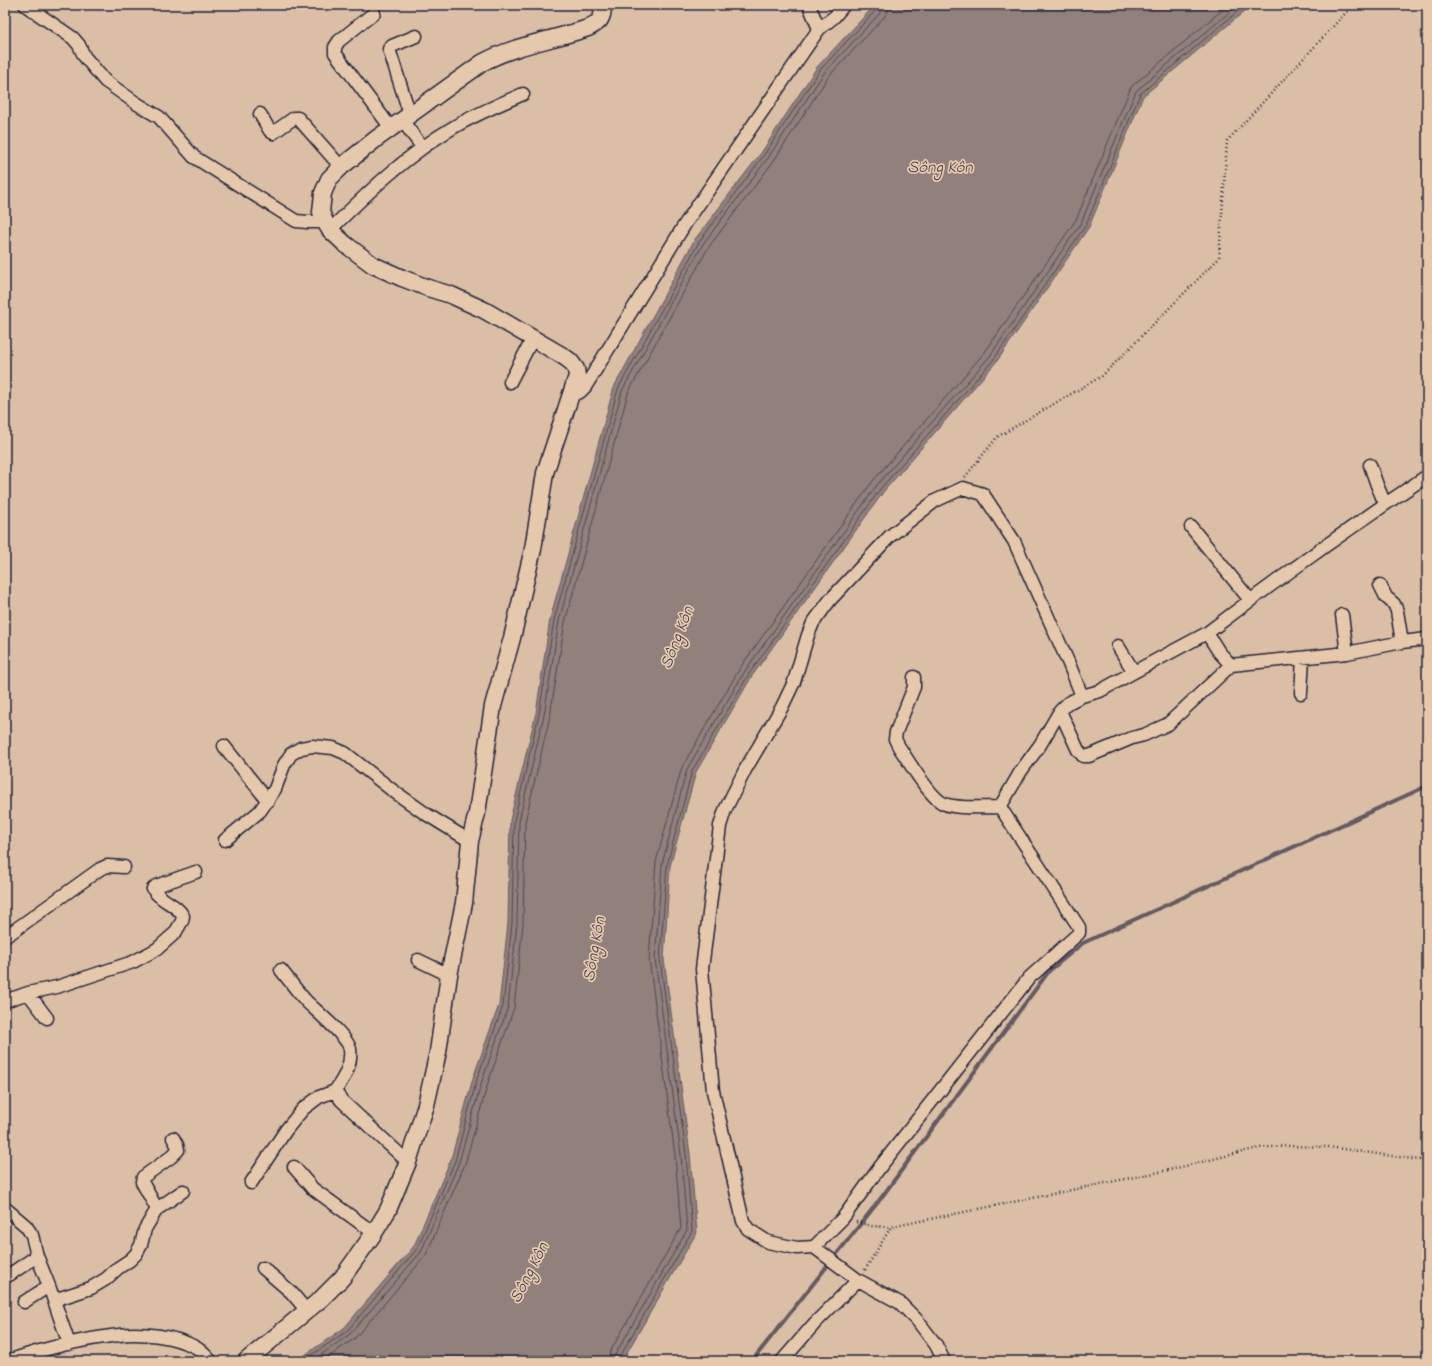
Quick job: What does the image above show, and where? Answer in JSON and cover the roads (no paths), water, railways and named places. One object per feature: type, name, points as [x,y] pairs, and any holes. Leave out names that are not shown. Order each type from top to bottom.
[{"type":"street","points":[[25,5],[74,38],[84,56],[105,81],[159,117],[194,157],[296,221],[328,226]]},
{"type":"street","points":[[246,1361],[321,1299],[342,1278],[374,1233],[388,1210],[408,1162],[426,1104],[438,1052],[449,975],[464,903],[470,841],[477,813],[493,706],[512,638],[533,549],[545,473],[577,376],[576,369],[570,361],[563,356],[484,310],[451,295],[402,278],[373,264],[345,244],[328,226],[321,212],[323,192],[329,179],[341,167],[401,121],[482,63],[494,56],[576,32],[598,22],[603,14],[603,5]]},
{"type":"street","points":[[808,5],[819,29]]},
{"type":"street","points":[[571,395],[580,392],[589,382],[685,224],[819,29],[834,17],[844,5]]},
{"type":"street","points":[[374,13],[339,41],[335,47],[335,53],[401,121],[422,147]]},
{"type":"street","points":[[401,121],[389,49],[392,46],[416,36]]},
{"type":"street","points":[[328,226],[422,147],[468,119],[489,108],[523,94]]},
{"type":"street","points":[[260,114],[270,131],[273,133],[294,118],[298,118],[341,167]]},
{"type":"street","points":[[510,382],[533,338]]},
{"type":"street","points":[[1370,465],[1386,504]]},
{"type":"street","points":[[1000,807],[1021,771],[1040,744],[1060,711],[1068,703],[1082,696],[1100,691],[1207,633],[1348,529],[1427,476]]},
{"type":"street","points":[[944,1361],[936,1345],[917,1320],[900,1303],[858,1280],[818,1250],[797,1248],[768,1242],[748,1229],[743,1221],[715,1099],[702,969],[720,826],[725,810],[745,770],[761,740],[782,707],[794,682],[813,623],[830,600],[890,536],[934,501],[963,488],[983,494],[1010,535],[1082,696]]},
{"type":"street","points":[[1191,527],[1250,600]]},
{"type":"street","points":[[1380,585],[1386,597],[1394,604],[1397,611],[1402,642]]},
{"type":"street","points":[[1342,615],[1347,653]]},
{"type":"street","points":[[1207,633],[1219,652],[1231,665]]},
{"type":"street","points":[[1060,711],[1078,750],[1084,756],[1089,756],[1168,724],[1231,665],[1347,653],[1402,642],[1427,639]]},
{"type":"street","points":[[1118,646],[1134,672]]},
{"type":"street","points":[[1301,693],[1303,658]]},
{"type":"street","points":[[914,677],[914,688],[896,732],[895,739],[898,747],[932,796],[944,804],[1000,807]]},
{"type":"street","points":[[224,746],[268,801]]},
{"type":"street","points":[[225,840],[260,811],[268,801],[275,789],[284,765],[291,754],[301,748],[312,746],[333,748],[345,753],[426,814],[470,841]]},
{"type":"street","points":[[818,1250],[880,1167],[1029,978],[1080,933],[1078,927],[1000,807]]},
{"type":"street","points":[[5,938],[100,869],[107,866],[124,867]]},
{"type":"street","points":[[5,1001],[28,993],[57,987],[133,962],[157,949],[175,933],[182,921],[183,916],[177,908],[170,905],[153,889],[156,886],[196,872]]},
{"type":"street","points":[[418,960],[449,975]]},
{"type":"street","points":[[251,1183],[286,1130],[303,1109],[319,1097],[335,1091],[347,1073],[350,1060],[350,1047],[343,1037],[305,1000],[281,970]]},
{"type":"street","points":[[28,993],[47,1018]]},
{"type":"street","points":[[335,1091],[341,1100],[408,1162]]},
{"type":"street","points":[[157,1209],[142,1182],[143,1177],[171,1157],[178,1150],[174,1138]]},
{"type":"street","points":[[294,1167],[312,1188],[374,1233]]},
{"type":"street","points":[[54,1300],[91,1288],[106,1279],[130,1260],[136,1254],[141,1245],[145,1230],[157,1209],[183,1191]]},
{"type":"street","points":[[5,1208],[26,1226],[32,1235],[37,1256],[69,1344]]},
{"type":"street","points":[[9,1274],[37,1256]]},
{"type":"street","points":[[263,1268],[291,1292],[306,1311]]},
{"type":"street","points":[[782,1361],[815,1323],[858,1280]]},
{"type":"street","points":[[24,1302],[49,1286]]},
{"type":"street","points":[[8,1361],[69,1344],[120,1335],[167,1337],[196,1347],[211,1361]]},
{"type":"water","name":"Sông Kôn","points":[[875,5],[1252,5],[1143,96],[1089,227],[997,361],[884,491],[752,676],[696,772],[670,866],[664,959],[690,1154],[697,1232],[622,1361],[296,1361],[344,1328],[414,1246],[451,1159],[473,1078],[499,1005],[508,923],[510,820],[536,713],[550,619],[614,387],[695,239],[761,153],[817,67]]},
{"type":"waterway","points":[[752,1361],[878,1202],[1049,971],[1083,943],[1427,786]]}]
